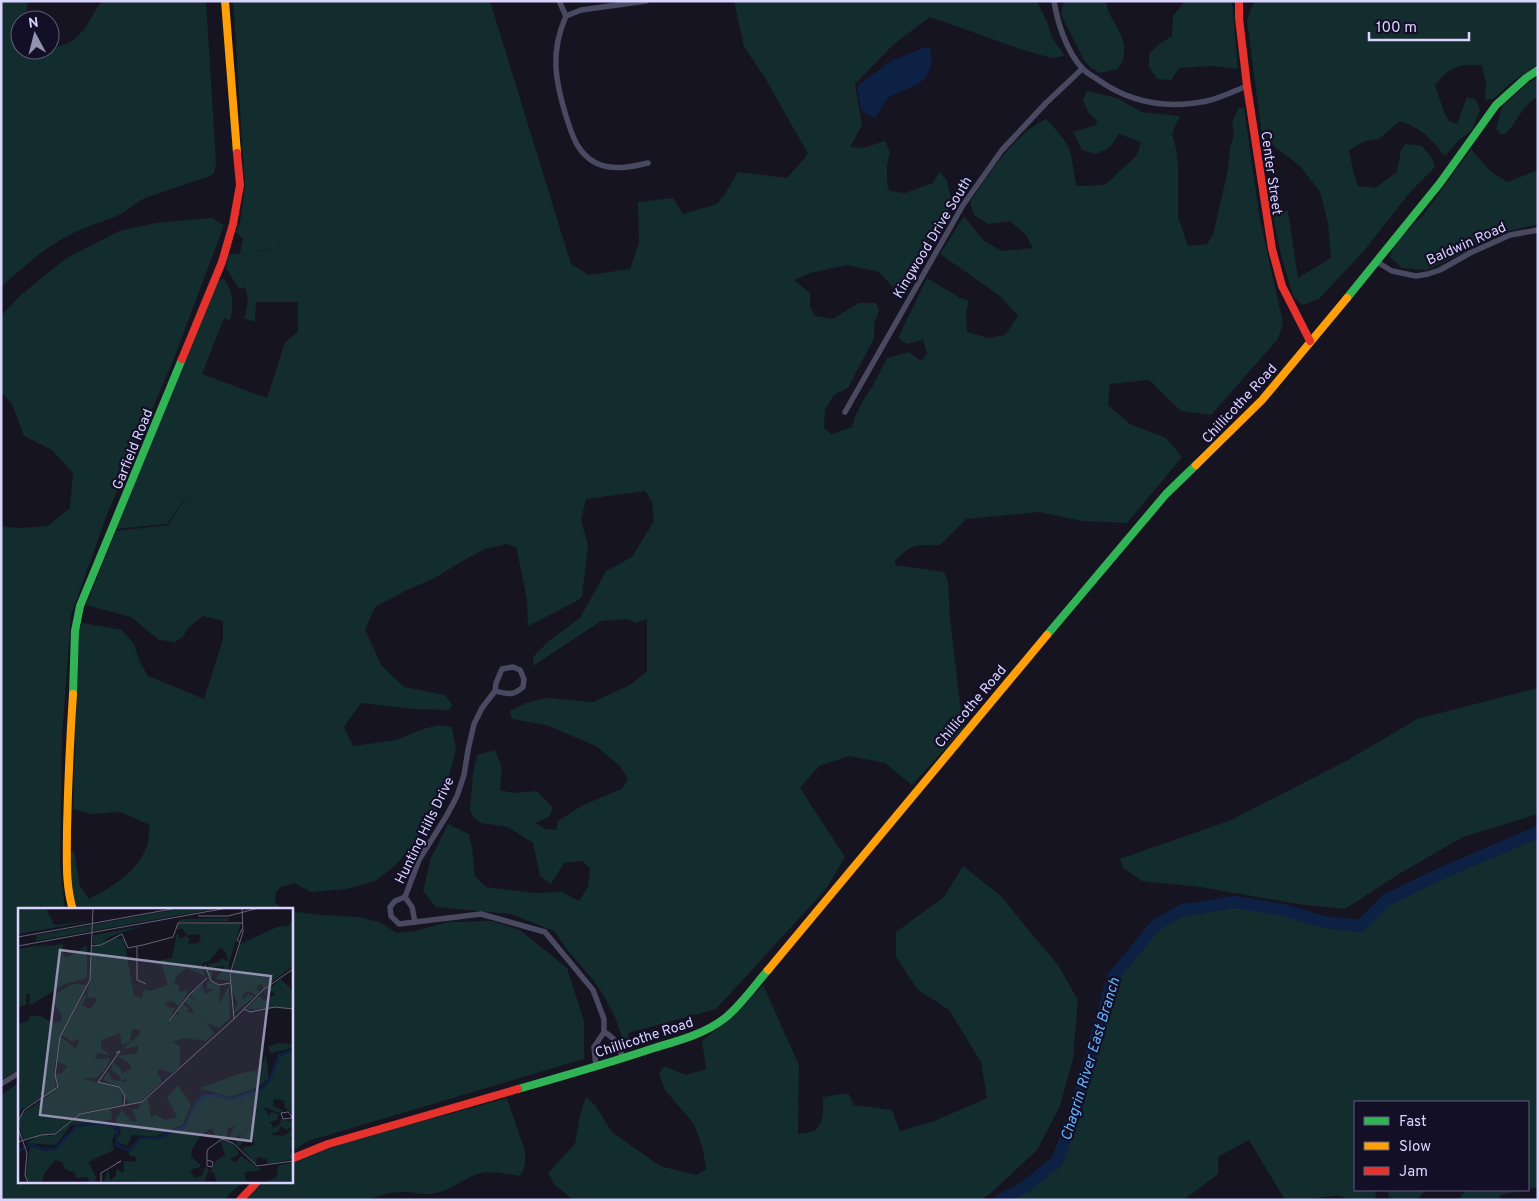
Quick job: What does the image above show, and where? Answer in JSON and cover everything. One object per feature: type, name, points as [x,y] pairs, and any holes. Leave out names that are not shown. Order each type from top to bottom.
[{"type":"main road","name":"Garfield Road","points":[[72,908],[69,898],[67,875],[67,800],[75,631],[80,605],[218,272],[239,202],[240,185],[225,1]]},
{"type":"main road","name":"Center Street","points":[[1239,1],[1239,18],[1247,86],[1267,223],[1276,268],[1282,286],[1310,341]]},
{"type":"main road","name":"Chillicothe Road","points":[[292,1159],[328,1144],[692,1036],[724,1019],[742,1001],[1166,494],[1262,400],[1377,262],[1457,161],[1496,105],[1526,78],[1538,70]]},
{"type":"main road","points":[[240,1200],[255,1184]]},
{"type":"street","points":[[559,1],[566,16],[558,39],[556,76],[558,90],[574,142],[590,159],[608,167],[620,168],[648,164]]},
{"type":"street","points":[[566,16],[581,10],[646,1]]},
{"type":"street","points":[[1054,1],[1060,28],[1072,53],[1082,68],[1110,88],[1136,100],[1171,105],[1209,101],[1247,86]]},
{"type":"street","name":"Kingwood Drive South","points":[[845,412],[963,205],[1002,150],[1082,68]]},
{"type":"street","name":"Baldwin Road","points":[[1377,262],[1392,271],[1416,276],[1428,274],[1440,270],[1470,253],[1510,235],[1538,230]]},
{"type":"street","name":"Hunting Hills Drive","points":[[495,692],[516,693],[523,687],[524,679],[520,670],[513,668],[502,670],[496,682],[495,692],[482,708],[474,724],[464,775],[457,796],[419,860],[405,897],[396,901],[390,907],[391,916],[400,924],[481,914],[545,932],[594,990],[604,1019],[604,1032]]},
{"type":"street","name":"Hunting Hills Drive","points":[[405,897],[412,907],[416,922]]},
{"type":"street","points":[[596,1066],[594,1047],[604,1032],[616,1041],[623,1058]]},
{"type":"street","points":[[1,1084],[18,1074]]},
{"type":"green space","points":[[1,1],[30,1],[26,10],[10,10],[10,60],[60,60],[60,46],[70,42],[82,32],[102,1],[206,1],[216,163],[214,173],[145,198],[119,215],[69,235],[38,255],[1,287]]},
{"type":"green space","points":[[233,1],[490,1],[571,264],[589,275],[630,269],[639,243],[638,202],[673,198],[683,214],[717,204],[738,172],[787,178],[808,154],[764,76],[744,47],[734,1],[1037,1],[1052,38],[1065,56],[1051,58],[930,17],[895,43],[855,84],[862,125],[850,147],[863,148],[885,141],[890,152],[887,165],[889,191],[905,193],[933,183],[940,172],[947,180],[952,202],[920,268],[901,289],[900,295],[879,272],[847,265],[810,273],[794,280],[810,293],[810,306],[815,316],[832,319],[859,303],[876,303],[879,310],[874,324],[874,338],[848,388],[834,395],[825,410],[824,429],[832,434],[852,427],[860,406],[887,358],[909,352],[921,361],[927,353],[923,340],[907,344],[898,338],[927,278],[960,298],[969,300],[966,312],[967,332],[988,338],[1005,335],[1018,316],[1000,296],[940,254],[964,216],[984,241],[1002,251],[1033,248],[1026,235],[1010,221],[988,224],[974,215],[970,202],[1013,145],[1034,126],[1046,119],[1066,142],[1071,155],[1077,186],[1105,185],[1137,155],[1141,142],[1119,134],[1110,147],[1096,154],[1082,150],[1073,132],[1096,125],[1097,121],[1088,112],[1083,100],[1087,91],[1117,98],[1142,112],[1180,116],[1172,133],[1178,168],[1178,217],[1188,246],[1207,244],[1213,235],[1234,135],[1232,122],[1239,108],[1244,108],[1260,220],[1283,323],[1278,339],[1211,415],[1181,411],[1149,380],[1110,384],[1108,405],[1130,424],[1166,438],[1182,457],[1127,523],[1082,521],[1040,512],[966,519],[940,545],[914,546],[895,561],[895,565],[944,572],[948,581],[950,618],[963,729],[912,785],[885,763],[849,756],[819,766],[800,788],[845,857],[826,889],[716,1009],[628,1033],[630,1046],[624,1043],[615,1017],[594,981],[568,951],[554,931],[511,914],[436,907],[423,891],[431,858],[448,824],[469,834],[475,876],[486,887],[534,893],[562,892],[579,901],[588,887],[590,869],[583,861],[564,863],[551,884],[540,876],[533,843],[508,827],[481,823],[474,818],[470,810],[473,773],[477,755],[495,750],[502,768],[500,790],[514,793],[537,791],[553,808],[549,817],[535,823],[546,829],[557,830],[558,821],[583,805],[622,789],[628,779],[620,766],[596,746],[546,725],[512,719],[510,711],[526,703],[546,698],[593,702],[630,685],[647,671],[647,619],[636,623],[627,619],[601,621],[533,666],[533,657],[550,640],[580,618],[606,571],[632,557],[654,521],[652,502],[645,491],[586,499],[581,519],[588,545],[582,596],[577,601],[528,626],[527,599],[516,547],[506,544],[485,549],[433,579],[375,607],[365,630],[382,666],[404,687],[445,695],[452,705],[449,710],[414,709],[361,703],[344,727],[353,746],[396,740],[423,729],[440,725],[452,727],[456,749],[443,800],[411,847],[396,865],[375,881],[347,889],[311,892],[294,883],[281,887],[276,892],[275,903],[282,908],[78,908],[71,894],[69,853],[74,851],[80,886],[89,899],[114,884],[136,865],[147,845],[150,825],[120,812],[91,814],[73,809],[79,630],[83,623],[122,630],[134,644],[140,662],[148,676],[204,699],[223,639],[223,621],[203,616],[187,629],[183,637],[175,642],[159,640],[131,617],[86,605],[116,531],[168,525],[193,487],[167,524],[116,529],[218,281],[224,279],[230,289],[232,299],[231,315],[230,320],[224,318],[202,374],[267,398],[285,342],[298,332],[298,302],[256,302],[255,322],[244,318],[248,302],[245,287],[239,289],[226,268],[228,255],[309,243],[240,253],[243,239],[236,232],[240,222],[245,187]]},
{"type":"green space","points":[[1064,1],[1106,1],[1110,15],[1123,40],[1123,58],[1118,69],[1100,73],[1090,67],[1084,60],[1061,14]]},
{"type":"green space","points":[[1185,1],[1232,1],[1238,69],[1211,66],[1179,68],[1171,80],[1157,79],[1149,67],[1149,54],[1158,45],[1172,36],[1173,16]]},
{"type":"green space","points":[[1254,1],[1538,1],[1538,64],[1512,82],[1493,99],[1485,100],[1486,83],[1482,65],[1467,65],[1451,70],[1435,85],[1449,121],[1457,124],[1467,97],[1476,100],[1480,110],[1472,130],[1458,141],[1445,156],[1426,135],[1400,121],[1379,139],[1365,141],[1349,150],[1358,186],[1375,188],[1397,172],[1401,150],[1405,144],[1422,146],[1431,157],[1435,167],[1411,191],[1363,252],[1319,299],[1302,305],[1293,296],[1281,255],[1272,210],[1288,211],[1298,278],[1331,258],[1328,223],[1320,192],[1300,166],[1262,137],[1247,20]]},
{"type":"green space","points":[[1538,77],[1538,98],[1535,98],[1526,106],[1507,133],[1501,135],[1496,129],[1502,107],[1527,84]]},
{"type":"green space","points":[[1471,149],[1491,172],[1508,182],[1538,170],[1538,224],[1485,239],[1463,253],[1427,270],[1402,268],[1390,257],[1395,243],[1424,214]]},
{"type":"green space","points":[[212,218],[224,225],[173,361],[108,512],[71,615],[62,737],[60,865],[65,908],[18,908],[18,1070],[1,1080],[1,526],[18,528],[48,526],[70,508],[73,473],[52,450],[24,436],[12,404],[1,392],[2,315],[21,295],[65,259],[119,231],[156,223]]},
{"type":"green space","points":[[1538,688],[1538,814],[1463,837],[1399,874],[1345,909],[1298,904],[1200,887],[1142,881],[1123,868],[1120,859],[1231,820],[1348,760],[1417,719]]},
{"type":"green space","points":[[1538,832],[1538,1187],[1529,1189],[1529,1101],[1354,1101],[1354,1191],[1375,1191],[1376,1200],[1351,1200],[1338,1195],[1305,1200],[1285,1200],[1249,1140],[1218,1157],[1218,1174],[1184,1200],[1000,1200],[1025,1187],[1057,1161],[1072,1122],[1113,977],[1157,924],[1183,910],[1235,902],[1283,910],[1325,922],[1360,925],[1386,900],[1442,873]]},
{"type":"green space","points":[[963,866],[1001,896],[1058,965],[1078,1000],[1073,1059],[1060,1106],[1037,1150],[990,1194],[980,1200],[573,1200],[554,1184],[548,1173],[575,1144],[580,1115],[586,1097],[595,1105],[612,1132],[660,1166],[696,1175],[706,1169],[703,1149],[694,1124],[665,1090],[659,1074],[664,1066],[686,1075],[706,1069],[702,1041],[740,1010],[763,985],[799,1065],[798,1134],[808,1133],[818,1128],[823,1116],[823,1097],[848,1093],[854,1105],[892,1110],[900,1131],[932,1122],[987,1098],[981,1062],[949,1010],[917,989],[896,957],[896,932],[944,897]]},
{"type":"green space","points":[[292,911],[358,917],[380,922],[397,933],[415,931],[448,922],[492,921],[520,930],[567,968],[584,1021],[584,1059],[308,1141],[292,1151]]},
{"type":"green space","points":[[18,1084],[18,1184],[242,1184],[231,1192],[225,1200],[1,1200],[1,1095]]},
{"type":"green space","points":[[507,1098],[525,1151],[525,1165],[520,1176],[487,1172],[477,1174],[437,1193],[395,1193],[369,1200],[246,1200],[261,1184],[292,1184],[292,1163],[303,1157],[339,1144]]},
{"type":"green space","points":[[1387,1191],[1424,1191],[1418,1200],[1390,1200]]},
{"type":"green space","points":[[1465,1191],[1520,1191],[1501,1195],[1498,1200],[1458,1200]]},
{"type":"water","points":[[923,48],[930,48],[931,64],[928,74],[921,82],[888,98],[875,117],[870,116],[861,109],[857,86],[893,60]]},
{"type":"waterway","name":"Chagrin River East Branch","points":[[1000,1200],[1025,1187],[1057,1161],[1072,1122],[1113,977],[1157,924],[1183,910],[1235,902],[1283,910],[1325,922],[1360,926],[1386,900],[1442,873],[1538,832]]},
{"type":"traffic: fast","points":[[1347,298],[1440,183],[1496,105],[1526,78],[1538,70]]},
{"type":"traffic: fast","points":[[73,694],[75,631],[80,606],[182,359]]},
{"type":"traffic: fast","points":[[1047,635],[1166,494],[1196,465]]},
{"type":"traffic: fast","points":[[518,1089],[700,1033],[717,1024],[731,1013],[768,970]]},
{"type":"traffic: slow","points":[[225,1],[237,153]]},
{"type":"traffic: slow","points":[[1196,465],[1262,400],[1347,298]]},
{"type":"traffic: slow","points":[[768,970],[1047,635]]},
{"type":"traffic: slow","points":[[72,908],[68,880],[67,829],[73,694]]},
{"type":"traffic: jam","points":[[1239,1],[1239,18],[1247,86],[1272,249],[1282,286],[1310,341]]},
{"type":"traffic: jam","points":[[182,359],[222,262],[233,224],[240,185],[237,153]]},
{"type":"traffic: jam","points":[[292,1159],[328,1144],[518,1089]]},
{"type":"traffic: jam","points":[[240,1200],[255,1184]]}]
